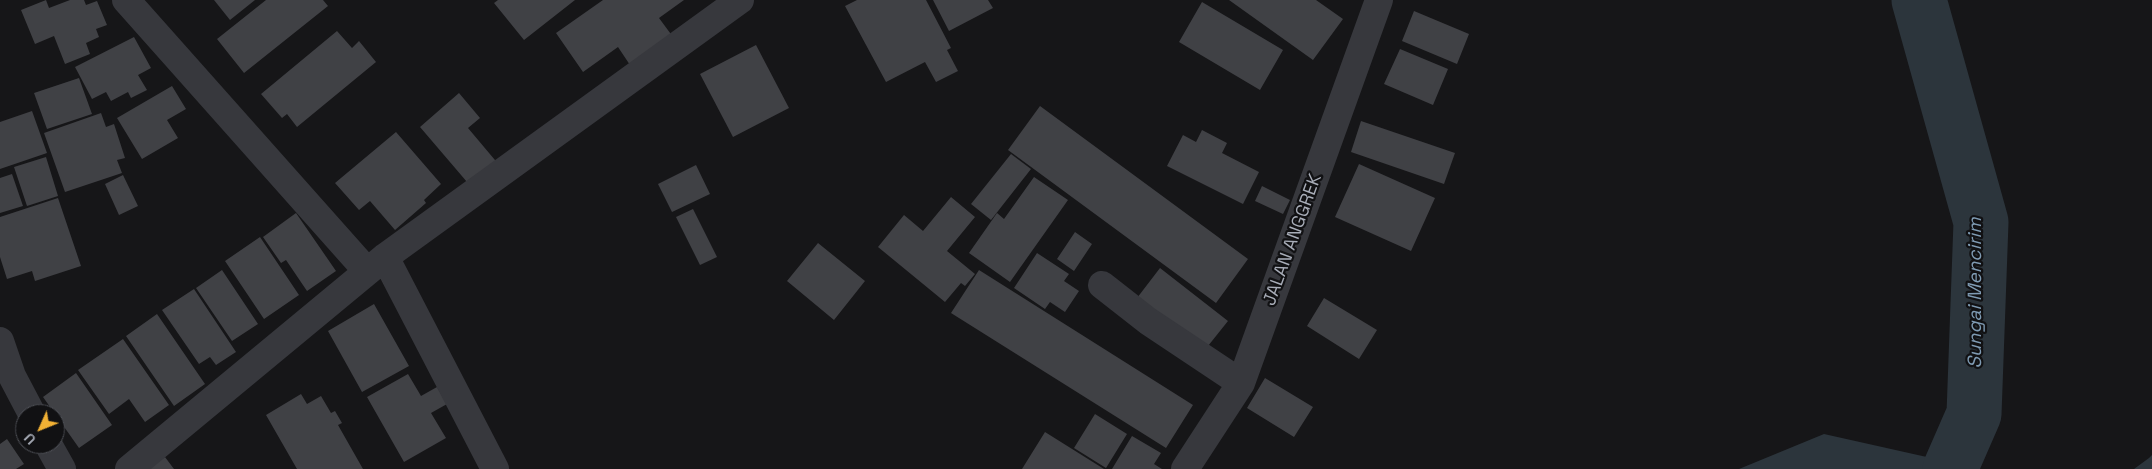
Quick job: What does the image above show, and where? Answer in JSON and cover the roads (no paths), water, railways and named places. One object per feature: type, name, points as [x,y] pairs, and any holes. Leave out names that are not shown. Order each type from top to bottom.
[{"type":"street","points":[[126,0],[376,264],[495,469]]},
{"type":"street","points":[[129,469],[376,264],[740,0]]},
{"type":"street","name":"JALAN ANGGREK","points":[[1186,469],[1241,383],[1378,0]]},
{"type":"street","points":[[1102,285],[1148,321],[1241,383]]},
{"type":"street","points":[[0,341],[12,376],[27,404]]},
{"type":"street","points":[[54,454],[62,469]]},
{"type":"waterway","name":"Sungai Mencirim","points":[[1919,0],[1981,222],[1974,414],[1950,469]]}]
